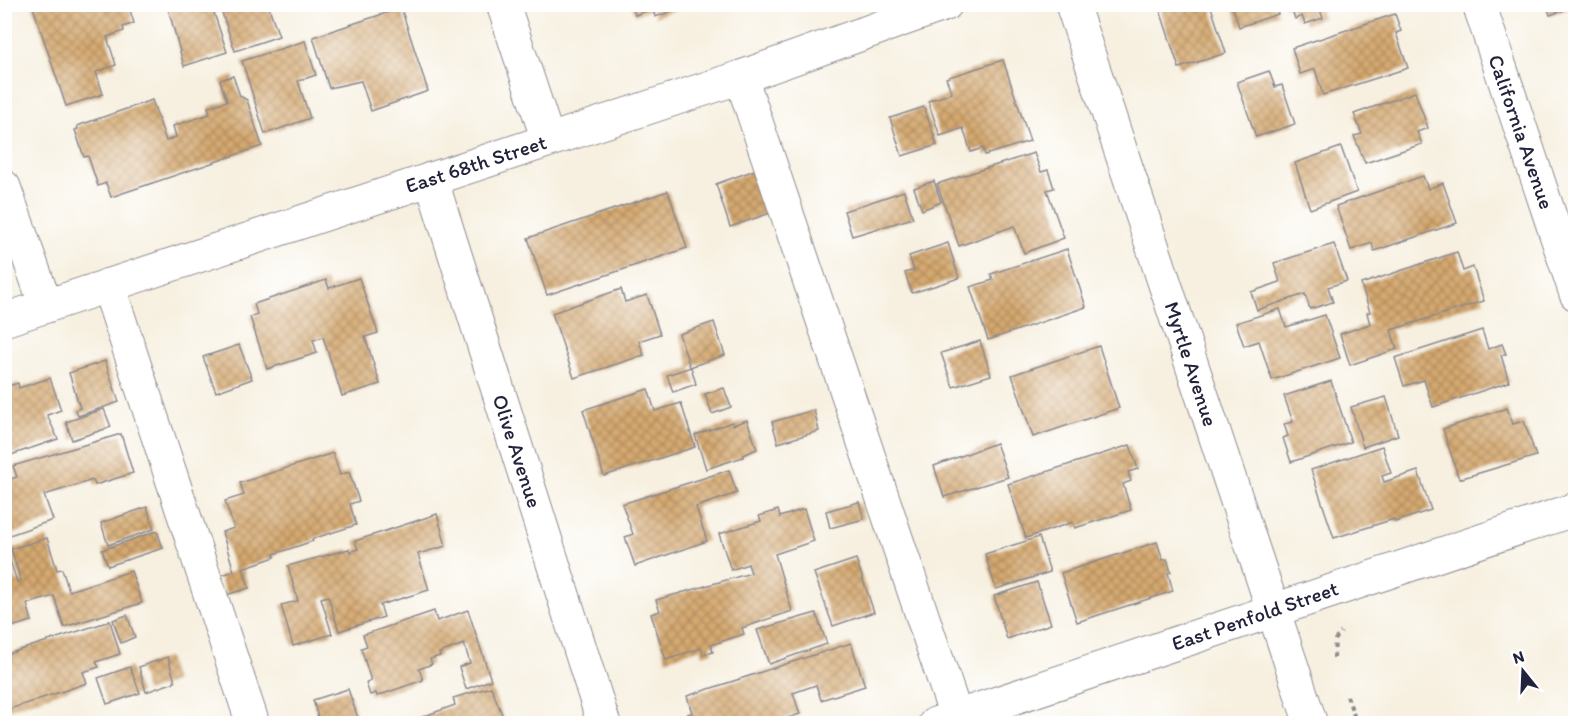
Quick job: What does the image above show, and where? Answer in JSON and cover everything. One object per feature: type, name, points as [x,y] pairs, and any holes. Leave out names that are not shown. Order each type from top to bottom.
[{"type":"street","points":[[503,4],[548,140]]},
{"type":"street","name":"East 68th Street","points":[[4,320],[741,77],[946,4]]},
{"type":"street","name":"Myrtle Avenue","points":[[1072,4],[1311,723]]},
{"type":"street","name":"California Avenue","points":[[1479,4],[1575,294]]},
{"type":"street","points":[[741,77],[945,720]]},
{"type":"street","name":"Olive Avenue","points":[[431,179],[604,723]]},
{"type":"street","points":[[4,187],[46,306]]},
{"type":"street","points":[[108,285],[253,723]]},
{"type":"street","name":"East Penfold Street","points":[[945,720],[1575,509]]},
{"type":"path","points":[[1336,663],[1333,653],[1335,640],[1340,632],[1348,629]]},
{"type":"path","points":[[1347,694],[1357,723]]},
{"type":"building","points":[[32,4],[128,4],[134,23],[123,27],[124,31],[107,37],[116,65],[96,72],[103,94],[66,106]]},
{"type":"building","points":[[180,4],[205,4],[207,12],[213,10],[227,52],[184,66],[168,8]]},
{"type":"building","points":[[631,4],[690,5],[655,17],[653,9],[635,15]]},
{"type":"building","points":[[1165,4],[1210,4],[1226,53],[1179,68],[1159,7]]},
{"type":"building","points":[[1232,4],[1275,4],[1278,14],[1239,27]]},
{"type":"building","points":[[1283,4],[1337,5],[1320,10],[1323,18],[1305,24],[1302,16],[1295,19],[1290,5],[1284,7]]},
{"type":"building","points":[[1546,4],[1576,4],[1576,6],[1550,15]]},
{"type":"building","points":[[268,5],[279,36],[235,51],[220,7]]},
{"type":"building","points":[[401,8],[428,91],[371,111],[361,81],[329,88],[313,37]]},
{"type":"building","points":[[1395,14],[1401,31],[1396,33],[1408,68],[1323,95],[1315,69],[1300,74],[1292,48]]},
{"type":"building","points":[[305,41],[316,75],[298,81],[310,118],[265,134],[242,61]]},
{"type":"building","points":[[1003,60],[1030,141],[985,155],[983,148],[971,152],[963,128],[940,136],[928,101],[952,93],[946,78]]},
{"type":"building","points":[[1269,71],[1275,87],[1282,85],[1295,124],[1256,137],[1237,82]]},
{"type":"building","points":[[233,76],[240,96],[247,100],[262,146],[111,197],[106,183],[98,186],[88,156],[84,157],[75,130],[78,129],[77,126],[152,100],[166,141],[176,137],[173,126],[210,114],[208,107],[227,101],[220,80]]},
{"type":"building","points":[[1415,92],[1428,128],[1417,132],[1422,144],[1365,163],[1354,136],[1362,134],[1354,114]]},
{"type":"building","points":[[924,107],[937,145],[902,156],[890,118]]},
{"type":"building","points":[[1341,147],[1357,192],[1310,209],[1295,163]]},
{"type":"building","points":[[1034,153],[1041,172],[1048,170],[1054,188],[1047,190],[1064,238],[1024,253],[1014,226],[959,246],[937,184]]},
{"type":"building","points":[[755,170],[770,213],[730,227],[716,184]]},
{"type":"building","points":[[1423,176],[1428,189],[1443,183],[1457,223],[1374,251],[1372,243],[1351,250],[1336,206]]},
{"type":"building","points":[[934,181],[941,202],[922,210],[914,188]]},
{"type":"building","points":[[668,191],[687,248],[547,295],[528,238]]},
{"type":"building","points":[[904,191],[913,218],[852,236],[844,211]]},
{"type":"building","points":[[948,243],[959,278],[912,293],[905,273],[914,270],[909,256]]},
{"type":"building","points":[[1334,244],[1347,281],[1328,287],[1333,302],[1310,309],[1305,294],[1257,310],[1251,292],[1280,282],[1274,263]]},
{"type":"building","points":[[1067,249],[1086,307],[988,340],[970,287],[993,280],[991,274]]},
{"type":"building","points":[[1457,252],[1463,271],[1473,267],[1484,301],[1391,330],[1397,349],[1350,365],[1340,334],[1370,324],[1367,313],[1370,312],[1361,284]]},
{"type":"building","points":[[359,278],[378,333],[365,337],[380,384],[342,396],[323,337],[313,340],[317,353],[267,369],[250,317],[257,314],[254,304],[326,280],[329,288]]},
{"type":"building","points":[[621,289],[625,302],[647,295],[660,334],[639,341],[644,355],[574,378],[552,313]]},
{"type":"building","points":[[1280,309],[1286,327],[1325,315],[1340,358],[1272,380],[1259,341],[1244,346],[1236,323]]},
{"type":"building","points":[[714,322],[725,355],[690,367],[679,334]]},
{"type":"building","points":[[1482,330],[1488,349],[1502,344],[1506,354],[1501,355],[1509,382],[1433,407],[1424,380],[1404,386],[1395,358]]},
{"type":"building","points":[[980,341],[991,375],[953,387],[941,353]]},
{"type":"building","points":[[239,345],[252,379],[216,392],[203,357]]},
{"type":"building","points":[[1099,346],[1119,408],[1033,437],[1012,375]]},
{"type":"building","points":[[105,361],[119,402],[78,416],[76,410],[80,408],[69,373]]},
{"type":"building","points":[[691,367],[696,384],[673,392],[667,375]]},
{"type":"building","points":[[50,378],[61,410],[47,415],[58,439],[8,456],[4,450],[5,387],[18,383],[19,388]]},
{"type":"building","points":[[1331,381],[1351,442],[1291,462],[1283,438],[1288,436],[1284,424],[1293,422],[1284,396]]},
{"type":"building","points":[[724,388],[731,407],[712,414],[705,394]]},
{"type":"building","points":[[648,389],[655,411],[681,403],[695,447],[604,476],[583,410]]},
{"type":"building","points":[[1386,397],[1398,435],[1363,447],[1351,407]]},
{"type":"building","points":[[1507,408],[1513,424],[1524,421],[1536,456],[1459,479],[1443,429]]},
{"type":"building","points":[[104,409],[111,427],[72,440],[66,422]]},
{"type":"building","points":[[814,410],[819,431],[778,443],[772,422]]},
{"type":"building","points":[[747,420],[757,449],[743,457],[706,469],[695,435],[732,422],[733,425]]},
{"type":"building","points":[[121,434],[133,473],[95,485],[93,480],[44,495],[53,520],[4,537],[4,481],[17,477],[13,466]]},
{"type":"building","points":[[996,443],[1008,477],[944,497],[934,466]]},
{"type":"building","points":[[1130,445],[1138,469],[1128,472],[1131,481],[1123,484],[1131,510],[1075,528],[1073,522],[1026,538],[1008,484]]},
{"type":"building","points":[[1382,446],[1391,473],[1382,476],[1384,482],[1418,471],[1431,510],[1334,538],[1311,470]]},
{"type":"building","points":[[333,453],[340,475],[349,472],[359,501],[350,504],[356,525],[312,539],[313,541],[274,554],[275,557],[243,568],[249,588],[226,595],[219,576],[234,571],[222,532],[234,528],[225,501],[244,495],[240,483]]},
{"type":"building","points":[[729,470],[737,493],[696,507],[707,541],[635,566],[625,537],[633,534],[622,504]]},
{"type":"building","points":[[859,502],[864,519],[830,528],[826,511]]},
{"type":"building","points":[[147,507],[154,529],[108,545],[101,523]]},
{"type":"building","points":[[804,509],[814,541],[775,554],[792,611],[742,628],[744,634],[711,645],[713,652],[703,655],[701,648],[666,660],[651,614],[660,611],[656,600],[751,573],[748,564],[731,570],[719,534],[761,521],[759,516],[778,510],[780,517]]},
{"type":"building","points":[[437,514],[446,546],[418,554],[429,590],[380,605],[384,617],[339,631],[328,596],[321,598],[332,634],[293,646],[281,605],[298,601],[288,566],[349,549],[350,552],[358,549],[355,541]]},
{"type":"building","points":[[157,531],[163,548],[108,566],[102,550]]},
{"type":"building","points":[[1039,537],[1050,572],[996,589],[985,554]]},
{"type":"building","points":[[47,538],[57,570],[62,569],[69,591],[131,571],[142,603],[64,627],[54,596],[27,604],[32,621],[4,629],[4,558],[9,557],[17,582],[21,581],[11,549]]},
{"type":"building","points":[[1157,542],[1163,560],[1167,559],[1173,591],[1077,622],[1061,573]]},
{"type":"building","points":[[856,559],[874,612],[833,626],[814,573]]},
{"type":"building","points":[[1037,582],[1051,624],[1007,639],[994,596]]},
{"type":"building","points":[[468,610],[491,680],[466,689],[459,667],[470,663],[464,644],[439,653],[440,656],[430,659],[432,664],[419,669],[423,680],[377,696],[376,693],[370,695],[366,683],[371,681],[361,648],[367,646],[363,635],[434,611],[437,621]]},
{"type":"building","points":[[816,613],[827,644],[769,664],[757,630]]},
{"type":"building","points":[[127,615],[135,637],[121,643],[113,620]]},
{"type":"building","points":[[110,621],[120,654],[96,662],[99,667],[83,672],[87,683],[4,711],[4,655]]},
{"type":"building","points":[[851,643],[865,686],[821,700],[816,685],[793,693],[800,714],[770,724],[690,724],[687,714],[692,713],[687,696]]},
{"type":"building","points":[[168,657],[175,682],[146,692],[139,667]]},
{"type":"building","points":[[130,667],[140,693],[107,704],[98,678]]},
{"type":"building","points":[[491,687],[506,724],[403,724],[455,705],[453,698]]},
{"type":"building","points":[[348,689],[360,724],[320,724],[313,700]]}]
